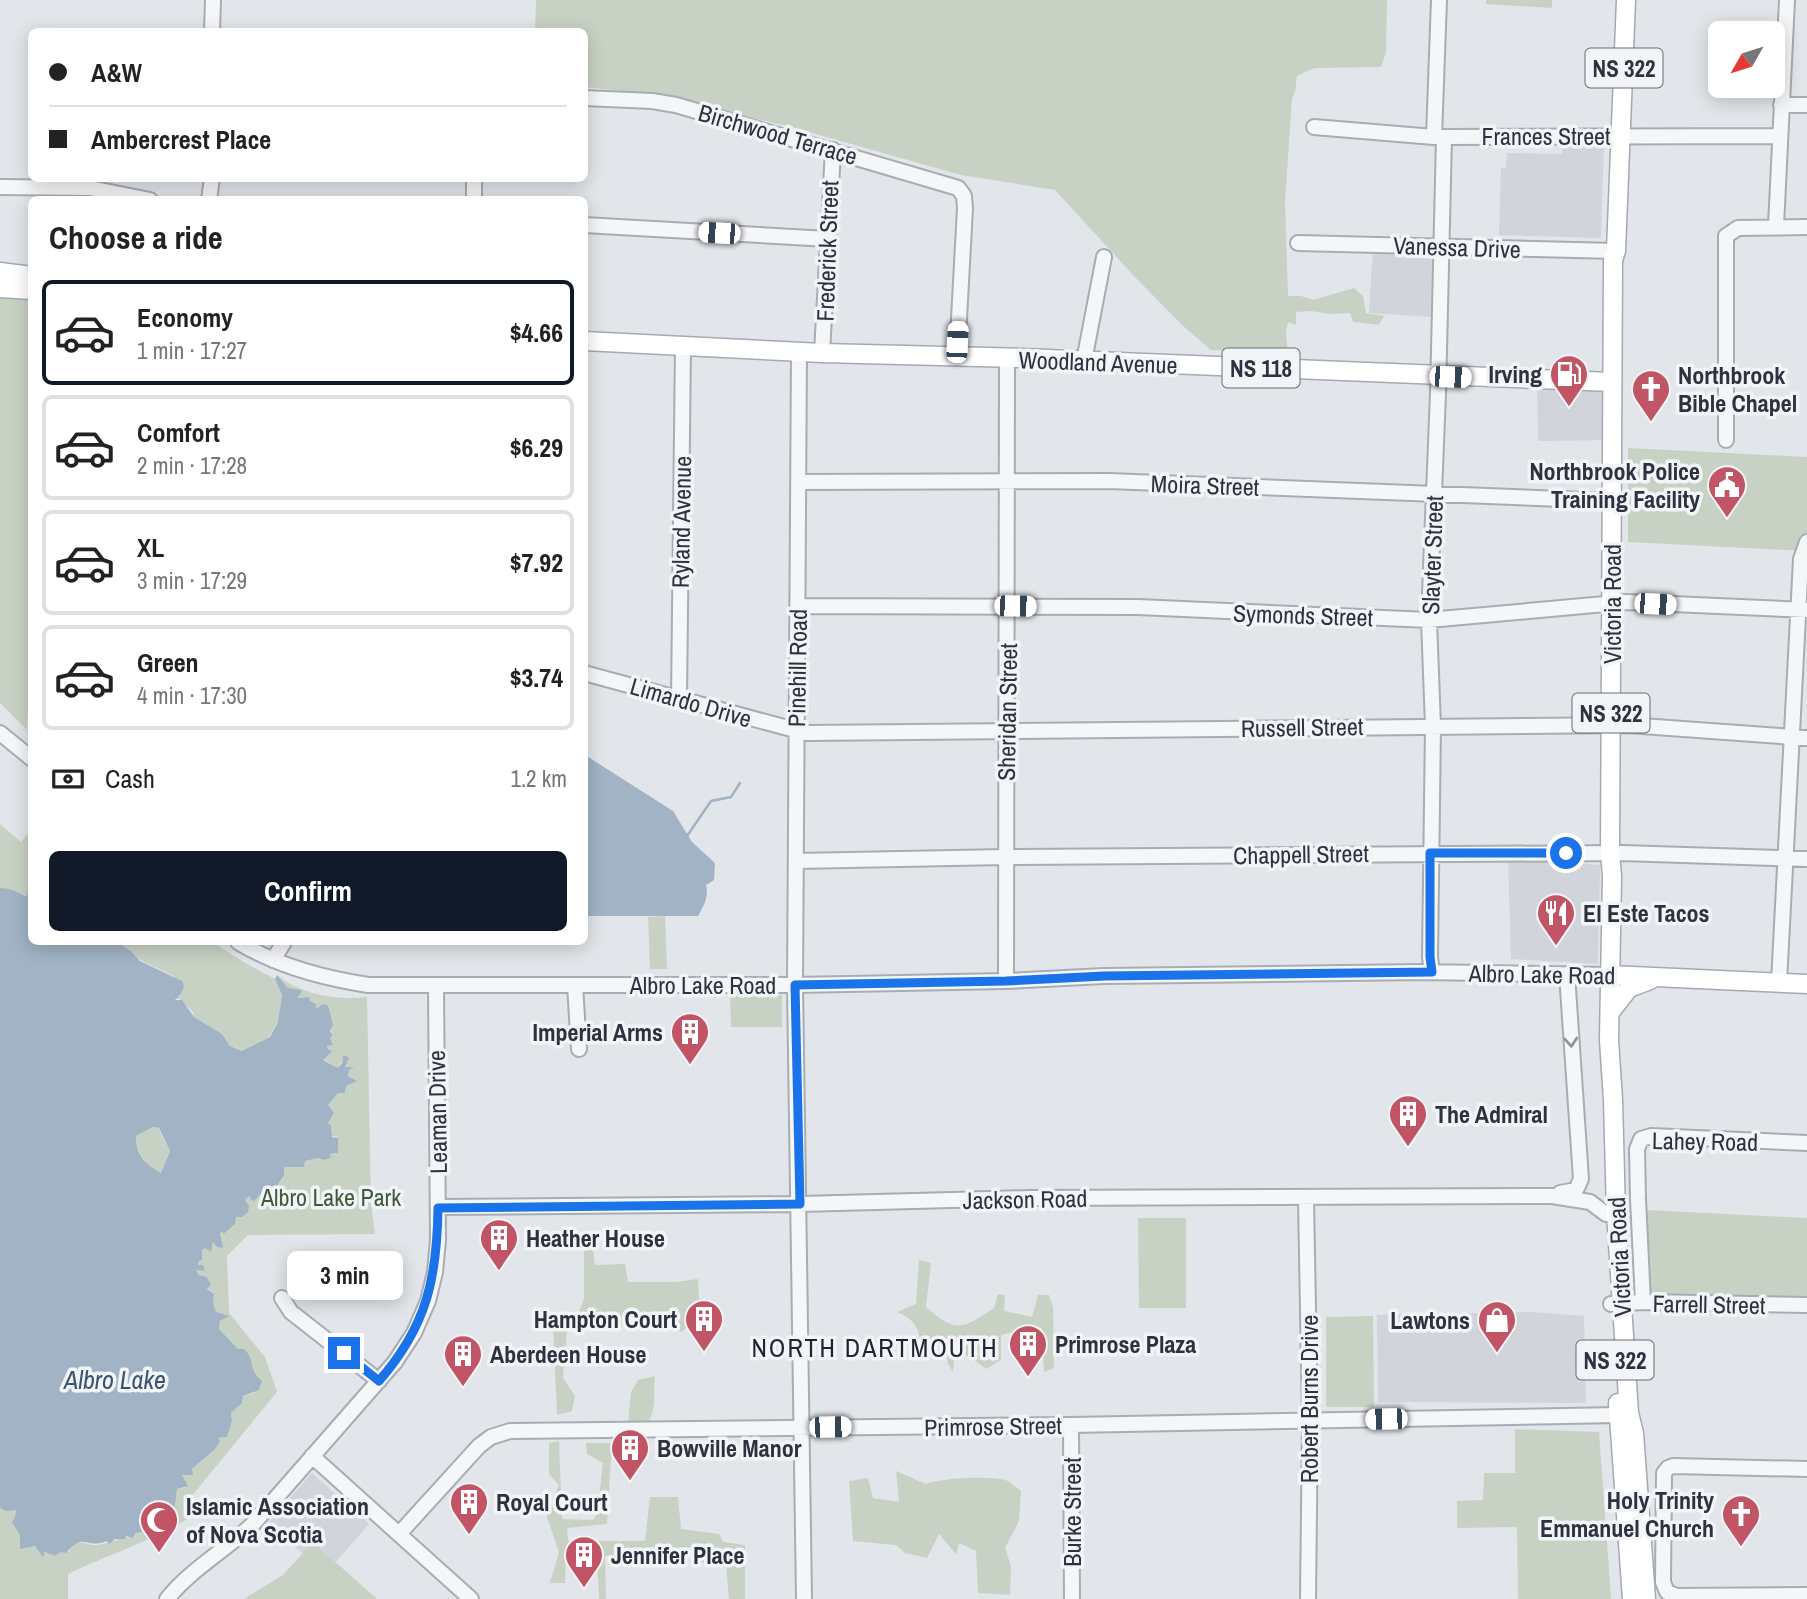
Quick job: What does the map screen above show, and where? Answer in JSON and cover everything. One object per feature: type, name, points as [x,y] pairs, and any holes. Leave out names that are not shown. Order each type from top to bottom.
[{"type":"main road","name":"Victoria Road","points":[[1626,0],[1611,340],[1611,1011],[1602,1100],[1606,1214],[1624,1414],[1632,1599]]},
{"type":"main road","points":[[0,272],[28,276]]},
{"type":"main road","points":[[0,288],[28,290]]},
{"type":"main road","points":[[1585,382],[1596,373],[1606,358],[1611,340]]},
{"type":"main road","name":"Woodland Avenue","points":[[588,341],[822,353],[957,356],[1612,383]]},
{"type":"main road","name":"Albro Lake Road","points":[[1610,975],[1807,984]]},
{"type":"main road","points":[[1611,1011],[1635,984],[1664,977]]},
{"type":"main road","name":"Victoria Road","points":[[1609,1040],[1616,1303]]},
{"type":"main road","name":"Victoria Road","points":[[1624,1414],[1633,1433],[1646,1599]]},
{"type":"street","points":[[212,28],[213,0]]},
{"type":"street","name":"Slayter Street","points":[[1432,972],[1430,853],[1433,726],[1429,620],[1441,245],[1439,0]]},
{"type":"street","points":[[1776,226],[1787,0]]},
{"type":"street","name":"Birchwood Terrace","points":[[588,98],[663,103],[954,186],[964,196],[957,356]]},
{"type":"street","points":[[1781,105],[1807,105]]},
{"type":"street","name":"Frances Street","points":[[1314,127],[1439,137],[1779,136]]},
{"type":"street","name":"Frederick Street","points":[[822,353],[833,150]]},
{"type":"street","points":[[0,187],[90,188],[130,196]]},
{"type":"street","points":[[588,225],[828,239]]},
{"type":"street","points":[[1726,440],[1726,236],[1733,230],[1776,226],[1807,227]]},
{"type":"street","name":"Vanessa Drive","points":[[1298,243],[1615,251]]},
{"type":"street","points":[[1084,361],[1104,257]]},
{"type":"street","name":"Ryland Avenue","points":[[679,699],[683,345]]},
{"type":"street","name":"Pinehill Road","points":[[799,352],[795,985],[804,1599]]},
{"type":"street","name":"Sheridan Street","points":[[1006,981],[1009,606],[1007,358]]},
{"type":"street","name":"Moira Street","points":[[798,482],[1109,481],[1613,501]]},
{"type":"street","points":[[1779,983],[1785,858],[1800,738],[1803,610],[1801,559],[1807,542]]},
{"type":"street","name":"Symonds Street","points":[[798,606],[1138,607],[1429,620],[1626,603],[1803,610]]},
{"type":"street","name":"Limardo Drive","points":[[588,674],[796,732]]},
{"type":"street","name":"Russell Street","points":[[796,732],[1611,726],[1800,738]]},
{"type":"street","points":[[0,733],[28,756]]},
{"type":"street","name":"Chappell Street","points":[[796,861],[1430,853],[1610,853],[1807,859]]},
{"type":"street","name":"Albro Lake Road","points":[[244,945],[273,960],[344,981],[368,985],[795,985],[1006,981],[1104,976],[1432,972],[1610,975]]},
{"type":"street","points":[[273,960],[282,945]]},
{"type":"street","name":"Victoria Road","points":[[1552,1196],[1576,1189],[1581,1179],[1567,974]]},
{"type":"street","name":"Leaman Drive","points":[[167,1599],[180,1583],[234,1543],[254,1523],[395,1362],[414,1333],[428,1301],[437,1256],[436,985]]},
{"type":"street","points":[[575,985],[579,1049]]},
{"type":"street","name":"Lahey Road","points":[[1643,1302],[1637,1187],[1637,1149],[1641,1139],[1651,1136],[1807,1143]]},
{"type":"street","name":"Jackson Road","points":[[438,1208],[800,1204],[1031,1198],[1552,1196],[1590,1202],[1606,1214]]},
{"type":"street","name":"Robert Burns Drive","points":[[1306,1199],[1310,1420],[1308,1599]]},
{"type":"street","points":[[282,1298],[291,1312],[379,1381]]},
{"type":"street","name":"Farrell Street","points":[[1616,1303],[1807,1305]]},
{"type":"street","name":"Primrose Street","points":[[399,1534],[491,1437],[504,1432],[524,1430],[1071,1425],[1624,1414]]},
{"type":"street","name":"Burke Street","points":[[1071,1425],[1072,1599]]},
{"type":"street","points":[[312,1455],[471,1599]]},
{"type":"street","points":[[1807,1469],[1668,1468],[1664,1474],[1663,1582],[1667,1592],[1677,1596],[1807,1595]]},
{"type":"shaded area","points":[[1563,142],[1604,143],[1601,238],[1499,235],[1501,168],[1506,168],[1507,153],[1562,154]]},
{"type":"shaded area","points":[[1373,248],[1436,252],[1432,317],[1369,313]]},
{"type":"shaded area","points":[[1537,381],[1610,383],[1611,440],[1538,441]]},
{"type":"shaded area","points":[[1508,859],[1600,865],[1598,964],[1511,959]]},
{"type":"shaded area","points":[[1531,1312],[1584,1316],[1586,1403],[1378,1402],[1377,1315]]},
{"type":"shaded area","points":[[312,1473],[369,1524],[336,1562],[313,1542],[303,1554],[268,1523]]},
{"type":"green space","points":[[536,0],[1387,0],[1386,52],[1381,67],[1315,68],[1297,76],[1292,98],[1285,202],[1288,296],[1313,300],[1354,288],[1363,296],[1366,313],[1384,316],[1379,325],[1353,322],[1350,313],[1296,312],[1296,325],[1288,322],[1288,353],[1211,350],[1132,274],[1055,190],[961,175],[791,127],[648,94],[588,87],[588,28],[535,28]]},
{"type":"green space","points":[[1486,0],[1552,0],[1552,8],[1486,4]]},
{"type":"green space","points":[[0,297],[28,300],[27,730],[0,703]]},
{"type":"green space","points":[[1628,448],[1807,457],[1807,551],[1628,542]]},
{"type":"green space","points":[[0,824],[21,842],[28,834],[28,894],[0,888]]},
{"type":"green space","points":[[665,916],[667,969],[650,969],[648,917]]},
{"type":"green space","points":[[122,945],[217,945],[275,979],[282,995],[278,1022],[268,1038],[244,1051],[230,1046],[222,1034],[194,1017],[193,1012],[180,999],[175,999],[180,995],[174,976],[140,960]]},
{"type":"green space","name":"Albro Lake Park","points":[[277,975],[286,982],[320,995],[367,997],[371,1204],[375,1234],[248,1235],[227,1256],[229,1313],[265,1357],[277,1392],[186,1503],[186,1520],[68,1574],[68,1599],[0,1599],[0,1508],[16,1510],[13,1520],[21,1543],[37,1547],[44,1555],[46,1552],[55,1556],[69,1551],[75,1543],[96,1545],[135,1537],[136,1532],[146,1530],[172,1514],[177,1489],[187,1487],[182,1475],[191,1475],[193,1468],[211,1454],[220,1440],[217,1438],[227,1437],[232,1421],[231,1413],[242,1403],[243,1396],[255,1393],[250,1359],[244,1349],[238,1349],[219,1329],[220,1321],[227,1317],[216,1312],[214,1294],[207,1288],[211,1285],[207,1277],[199,1275],[196,1270],[203,1268],[203,1265],[198,1265],[202,1260],[202,1250],[205,1248],[211,1251],[213,1242],[223,1248],[220,1231],[225,1233],[235,1224],[235,1217],[244,1216],[245,1200],[249,1196],[254,1201],[261,1194],[269,1196],[272,1201],[277,1198],[278,1184],[284,1177],[284,1167],[303,1167],[305,1161],[318,1158],[324,1160],[331,1158],[330,1154],[336,1154],[338,1137],[332,1136],[328,1122],[334,1113],[328,1105],[338,1093],[346,1091],[346,1086],[354,1079],[348,1076],[352,1067],[345,1067],[349,1057],[343,1058],[343,1062],[339,1064],[341,1067],[338,1068],[323,1059],[331,1050],[327,1046],[333,1045],[330,1038],[333,1036],[328,1005],[323,1004],[316,1009],[314,1003],[303,997],[296,998],[299,990],[288,988]]},
{"type":"green space","points":[[782,995],[782,1027],[731,1027],[730,996]]},
{"type":"green space","points":[[153,1127],[158,1128],[170,1151],[161,1173],[142,1158],[137,1143],[136,1136]]},
{"type":"green space","points":[[1647,1210],[1807,1218],[1807,1304],[1645,1299]]},
{"type":"green space","points":[[1138,1218],[1186,1218],[1186,1308],[1139,1308]]},
{"type":"green space","points":[[593,1248],[595,1265],[625,1264],[628,1282],[698,1279],[700,1319],[681,1332],[660,1323],[639,1327],[614,1325],[588,1328],[581,1321],[567,1331],[563,1378],[575,1396],[572,1411],[557,1415],[553,1323],[559,1313],[578,1314],[584,1299],[584,1249]]},
{"type":"green space","points":[[919,1260],[931,1263],[926,1307],[953,1325],[967,1324],[994,1308],[998,1294],[1005,1295],[1004,1311],[1032,1317],[1038,1295],[1049,1295],[1053,1307],[1054,1368],[1044,1372],[1042,1328],[1036,1327],[1001,1335],[1001,1360],[986,1369],[972,1358],[955,1351],[953,1372],[948,1364],[945,1338],[920,1342],[913,1323],[897,1312],[916,1304]]},
{"type":"green space","points":[[1373,1316],[1374,1407],[1326,1407],[1326,1317]]},
{"type":"green space","points":[[655,1376],[654,1404],[649,1421],[628,1423],[631,1392],[638,1380]]},
{"type":"green space","points":[[1515,1429],[1599,1432],[1611,1599],[1518,1599],[1517,1527],[1457,1528],[1457,1501],[1483,1500],[1484,1473],[1515,1473]]},
{"type":"green space","points":[[559,1441],[562,1519],[593,1520],[597,1514],[603,1463],[587,1454],[586,1443],[612,1443],[607,1524],[567,1528],[568,1541],[645,1541],[650,1497],[678,1497],[681,1529],[719,1534],[723,1542],[745,1545],[745,1599],[729,1599],[726,1566],[695,1561],[695,1546],[657,1553],[605,1556],[606,1599],[599,1599],[597,1556],[566,1553],[565,1583],[550,1583],[559,1552],[547,1517],[559,1485],[549,1474],[549,1443]]},
{"type":"green space","points":[[896,1471],[926,1484],[967,1478],[1001,1479],[1021,1491],[1019,1521],[1005,1548],[1011,1566],[1010,1595],[978,1593],[976,1551],[959,1543],[956,1554],[939,1534],[927,1558],[905,1553],[896,1545],[853,1541],[849,1481],[868,1478],[873,1498],[899,1502]]},
{"type":"green space","points":[[313,1542],[377,1599],[244,1599],[283,1575]]},
{"type":"water","points":[[588,757],[673,811],[692,842],[715,863],[714,880],[706,885],[704,905],[698,916],[588,916]]},
{"type":"water","name":"Albro Lake","points":[[0,888],[26,896],[28,893],[28,945],[122,945],[140,961],[182,981],[183,989],[175,1000],[182,1000],[194,1017],[222,1034],[230,1046],[242,1051],[270,1037],[278,1022],[282,995],[275,979],[277,975],[288,988],[301,990],[297,998],[309,997],[310,1001],[316,1004],[316,1009],[323,1004],[328,1005],[333,1025],[330,1031],[333,1036],[330,1038],[333,1045],[327,1046],[332,1051],[323,1060],[338,1068],[343,1062],[343,1056],[347,1056],[349,1058],[345,1067],[354,1067],[349,1070],[348,1076],[357,1081],[346,1086],[345,1093],[338,1093],[328,1105],[334,1113],[328,1123],[331,1125],[332,1137],[338,1138],[338,1153],[330,1154],[331,1158],[324,1160],[318,1158],[305,1161],[304,1167],[284,1167],[284,1176],[278,1184],[277,1198],[272,1201],[269,1196],[261,1194],[254,1201],[249,1196],[245,1200],[249,1206],[248,1212],[242,1217],[236,1217],[235,1224],[225,1233],[220,1232],[223,1248],[217,1247],[213,1242],[211,1252],[205,1248],[202,1250],[202,1260],[198,1265],[203,1265],[205,1271],[196,1270],[199,1275],[207,1277],[211,1285],[207,1289],[214,1294],[216,1312],[229,1316],[220,1321],[219,1329],[238,1349],[244,1349],[248,1353],[257,1377],[262,1381],[259,1390],[243,1396],[242,1403],[231,1413],[232,1421],[227,1437],[218,1438],[220,1441],[215,1449],[192,1469],[193,1475],[182,1475],[188,1486],[177,1489],[174,1512],[151,1528],[136,1533],[133,1538],[126,1536],[125,1539],[115,1539],[109,1544],[107,1541],[94,1544],[81,1542],[66,1553],[61,1552],[55,1556],[45,1552],[43,1557],[35,1546],[20,1549],[20,1535],[12,1522],[16,1510],[6,1511],[0,1508]],"holes":[[[153,1127],[159,1128],[170,1151],[161,1173],[142,1158],[136,1136]]]},
{"type":"waterway","points":[[687,836],[711,801],[731,797],[740,783]]},
{"type":"place","name":"Irving","points":[[1569,408]]},
{"type":"place","name":"Northbrook Bible Chapel","points":[[1651,423]]},
{"type":"place","name":"Northbrook Police Training Facility","points":[[1727,519]]},
{"type":"place","name":"El Este Tacos","points":[[1556,947]]},
{"type":"place","name":"Imperial Arms","points":[[690,1066]]},
{"type":"place","name":"The Admiral","points":[[1408,1148]]},
{"type":"place","name":"Heather House","points":[[499,1272]]},
{"type":"place","name":"Hampton Court","points":[[704,1353]]},
{"type":"place","name":"Lawtons","points":[[1497,1354]]},
{"type":"place","name":"Primrose Plaza","points":[[1028,1378]]},
{"type":"place","name":"Aberdeen House","points":[[463,1388]]},
{"type":"place","name":"Bowville Manor","points":[[630,1482]]},
{"type":"place","name":"Royal Court","points":[[469,1536]]},
{"type":"place","name":"Holy Trinity Emmanuel Church","points":[[1741,1548]]},
{"type":"place","name":"Islamic Association of Nova Scotia","points":[[159,1554]]},
{"type":"place","name":"Jennifer Place","points":[[584,1589]]},
{"type":"district","name":"NORTH DARTMOUTH","points":[[875,1347]]},
{"type":"route","points":[[344,1353],[379,1381],[414,1333],[428,1301],[435,1272],[438,1208],[800,1204],[795,985],[1006,981],[1104,976],[1432,972],[1430,853],[1566,853]]}]
